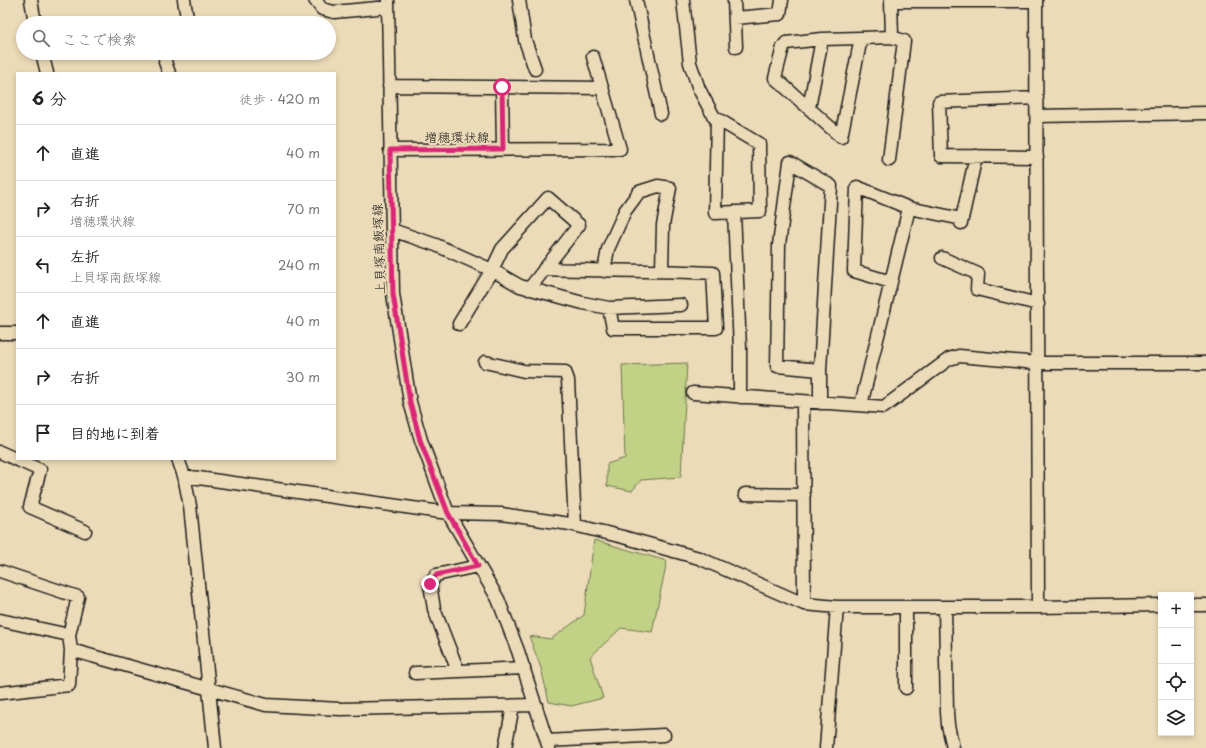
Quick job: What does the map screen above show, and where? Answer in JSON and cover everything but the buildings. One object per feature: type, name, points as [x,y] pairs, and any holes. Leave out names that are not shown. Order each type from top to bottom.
[{"type":"street","points":[[31,0],[34,16]]},
{"type":"street","points":[[184,0],[187,16]]},
{"type":"street","points":[[315,0],[322,9],[334,12],[388,4]]},
{"type":"street","points":[[519,0],[525,40],[535,69]]},
{"type":"street","points":[[636,0],[660,114]]},
{"type":"street","points":[[682,0],[690,64],[699,88],[714,118],[717,119],[760,144],[760,211],[715,213],[717,119]]},
{"type":"street","points":[[734,0],[736,47]]},
{"type":"street","points":[[735,18],[780,14],[782,0]]},
{"type":"street","points":[[892,37],[891,0],[1036,0],[1038,607]]},
{"type":"street","name":"上貝塚南飯塚線","points":[[388,4],[393,294],[410,402],[420,440],[448,513],[498,599],[524,668],[548,745]]},
{"type":"street","points":[[861,38],[841,137],[775,78],[783,47],[786,43],[822,40],[861,38],[892,37],[904,41],[889,160]]},
{"type":"street","points":[[809,108],[822,40]]},
{"type":"street","points":[[389,86],[602,88],[593,57]]},
{"type":"street","points":[[44,60],[47,72]]},
{"type":"street","points":[[165,60],[169,72]]},
{"type":"street","points":[[502,87],[503,149]]},
{"type":"street","name":"増穂環状線","points":[[390,150],[620,149],[602,88]]},
{"type":"street","points":[[1037,98],[939,102],[941,156],[1037,157]]},
{"type":"street","points":[[1037,116],[1206,113]]},
{"type":"street","points":[[891,282],[854,271],[857,186],[909,208],[962,221],[976,156]]},
{"type":"street","points":[[820,370],[777,366],[779,245],[790,162],[831,186],[820,370],[820,402]]},
{"type":"street","points":[[604,271],[608,250],[625,211],[639,192],[658,186],[670,188],[663,225],[662,270]]},
{"type":"street","points":[[458,324],[492,270],[502,249],[548,198],[579,225],[529,289]]},
{"type":"street","points":[[861,405],[909,208]]},
{"type":"street","points":[[734,212],[740,349],[740,397]]},
{"type":"street","points":[[392,230],[436,245],[492,270],[520,286],[583,303],[609,308],[682,305]]},
{"type":"street","points":[[942,258],[978,274],[977,290],[1038,304]]},
{"type":"street","points":[[544,269],[604,271],[662,270],[713,273],[716,328],[612,328],[609,308]]},
{"type":"street","points":[[0,333],[16,333]]},
{"type":"street","points":[[693,393],[884,407],[949,359],[960,356],[1038,364],[1206,363]]},
{"type":"street","points":[[485,362],[524,371],[565,372],[568,380],[575,525]]},
{"type":"street","points":[[803,402],[804,604]]},
{"type":"street","points":[[0,452],[16,459]]},
{"type":"street","points":[[18,460],[40,470],[30,507],[85,531]]},
{"type":"street","points":[[178,460],[184,476],[190,506],[215,748]]},
{"type":"street","points":[[184,476],[448,513],[501,514],[575,525],[699,558],[804,604],[837,607],[1038,607],[1158,605]]},
{"type":"street","points":[[746,494],[804,495]]},
{"type":"street","points":[[458,671],[434,609],[430,584],[436,575],[478,566]]},
{"type":"street","points":[[0,571],[78,597],[69,635],[72,650],[69,685],[0,694]]},
{"type":"street","points":[[1194,605],[1206,605]]},
{"type":"street","points":[[826,748],[837,607]]},
{"type":"street","points":[[906,607],[906,688]]},
{"type":"street","points":[[944,607],[947,712],[953,748]]},
{"type":"street","points":[[0,620],[69,635]]},
{"type":"street","points":[[72,650],[266,705],[340,709],[536,705]]},
{"type":"street","points":[[415,673],[524,668]]},
{"type":"street","points":[[505,748],[513,706]]},
{"type":"street","points":[[548,745],[664,735]]},
{"type":"green space","points":[[687,363],[681,477],[641,480],[632,491],[607,486],[607,464],[625,458],[622,365]]},
{"type":"green space","points":[[594,540],[667,561],[652,632],[621,628],[590,657],[603,698],[571,706],[549,702],[541,668],[529,636],[551,639],[584,615]]},
{"type":"route","points":[[430,584],[436,575],[478,566],[448,513],[420,440],[410,402],[393,294],[390,150],[503,149],[502,87]]}]
